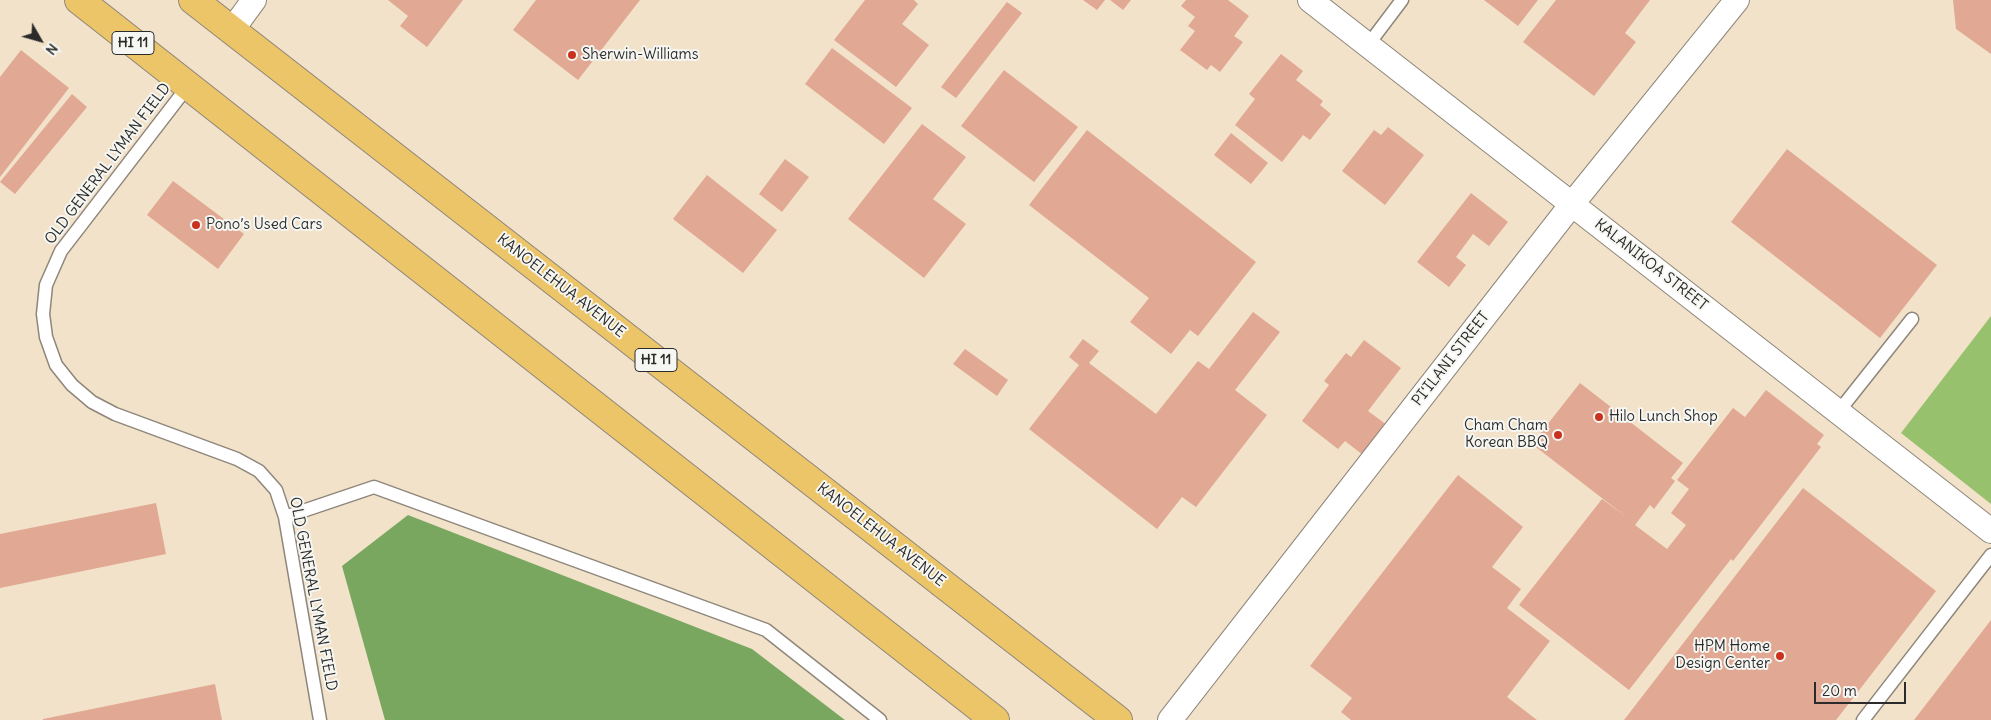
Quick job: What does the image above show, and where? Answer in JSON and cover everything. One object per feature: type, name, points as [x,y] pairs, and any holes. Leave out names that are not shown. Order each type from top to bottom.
[{"type":"highway","name":"HI 11","points":[[79,0],[995,720]]},
{"type":"highway","name":"KANOELEHUA AVENUE","points":[[193,0],[1118,720]]},
{"type":"street","points":[[232,30],[254,0]]},
{"type":"street","name":"KALANIKOA STREET","points":[[1310,0],[1991,531]]},
{"type":"street","name":"PI‘ILANI STREET","points":[[1170,720],[1572,204],[1737,0]]},
{"type":"lane","points":[[1368,45],[1402,0]]},
{"type":"lane","name":"OLD GENERAL LYMAN FIELD","points":[[188,86],[61,251],[46,285],[43,314],[46,337],[56,365],[72,385],[92,402],[115,414],[237,458],[259,471],[276,490],[285,517],[320,720]]},
{"type":"lane","points":[[1839,411],[1912,320]]},
{"type":"lane","points":[[285,517],[374,487],[766,630],[880,720]]},
{"type":"lane","points":[[1864,720],[1991,555]]},
{"type":"green space","points":[[1991,316],[1991,504],[1901,433]]},
{"type":"green space","points":[[408,515],[752,649],[845,720],[385,720],[342,566]]},
{"type":"building","points":[[388,0],[463,0],[427,47],[400,26],[408,16]]},
{"type":"building","name":"Sherwin-Williams","points":[[536,0],[640,0],[578,80],[513,30]]},
{"type":"building","points":[[865,0],[914,0],[918,4],[902,24],[929,45],[896,87],[834,40]]},
{"type":"building","points":[[1083,0],[1105,0],[1097,10]]},
{"type":"building","points":[[1110,0],[1131,0],[1123,10]]},
{"type":"building","points":[[1186,0],[1228,0],[1249,16],[1234,36],[1243,42],[1220,72],[1211,65],[1207,70],[1180,50],[1195,31],[1188,26],[1195,17],[1181,6]]},
{"type":"building","points":[[1484,0],[1538,0],[1518,26]]},
{"type":"building","points":[[1556,0],[1650,0],[1625,33],[1636,42],[1594,96],[1523,42]]},
{"type":"building","points":[[1953,0],[1991,0],[1991,54],[1956,29]]},
{"type":"building","points":[[1007,2],[1022,13],[956,98],[941,87]]},
{"type":"building","points":[[832,48],[912,108],[884,144],[805,84]]},
{"type":"building","points":[[21,50],[69,88],[0,177],[0,77]]},
{"type":"building","points":[[1281,54],[1303,71],[1296,80],[1323,101],[1320,105],[1331,114],[1310,140],[1303,135],[1282,162],[1235,125],[1255,99],[1249,94]]},
{"type":"building","points":[[1004,70],[1078,127],[1034,182],[961,126]]},
{"type":"building","points":[[72,94],[87,107],[15,194],[0,182]]},
{"type":"building","points":[[922,124],[966,157],[933,199],[966,224],[924,278],[848,219]]},
{"type":"building","points":[[1388,127],[1424,155],[1385,205],[1342,171],[1374,130],[1381,135]]},
{"type":"building","points":[[1087,130],[1256,262],[1198,336],[1190,330],[1171,354],[1130,322],[1149,298],[1029,205]]},
{"type":"building","points":[[1231,133],[1268,163],[1251,184],[1214,155]]},
{"type":"building","points":[[1787,149],[1937,265],[1880,338],[1731,222]]},
{"type":"building","points":[[785,159],[809,177],[782,212],[759,194]]},
{"type":"building","points":[[707,175],[777,230],[743,273],[673,219]]},
{"type":"building","name":"Pono’s Used Cars","points":[[173,181],[244,234],[218,269],[147,215]]},
{"type":"building","points":[[1471,193],[1508,222],[1489,246],[1473,234],[1456,257],[1466,265],[1449,287],[1417,262]]},
{"type":"building","points":[[1253,312],[1280,332],[1235,390],[1267,415],[1196,507],[1182,497],[1157,529],[1029,429],[1079,365],[1069,357],[1083,339],[1099,351],[1089,363],[1156,414],[1198,361],[1209,369]]},
{"type":"building","points":[[1364,340],[1401,368],[1368,411],[1387,425],[1363,455],[1345,441],[1338,449],[1302,421],[1329,385],[1324,381],[1346,353],[1351,357]]},
{"type":"building","points":[[965,349],[1008,380],[997,396],[953,364]]},
{"type":"building","points":[[1580,383],[1683,463],[1671,478],[1675,481],[1654,509],[1650,505],[1635,525],[1667,549],[1686,525],[1671,513],[1689,489],[1677,480],[1733,408],[1745,417],[1766,390],[1824,435],[1817,444],[1821,447],[1733,561],[1731,559],[1629,690],[1519,605],[1602,499],[1629,519],[1532,444]]},
{"type":"building","points":[[1458,475],[1523,527],[1492,567],[1521,589],[1507,608],[1550,641],[1507,697],[1537,720],[1351,720],[1341,712],[1352,698],[1310,666]]},
{"type":"building","name":"HPM Home Design Center","points":[[1803,488],[1936,591],[1836,720],[1624,720]]},
{"type":"building","points":[[156,503],[166,554],[0,588],[0,534]]},
{"type":"building","points":[[1991,620],[1991,720],[1914,720]]},
{"type":"building","points":[[215,684],[222,720],[43,720],[43,719]]},
{"type":"place","name":"Sherwin-Williams","points":[[572,55]]},
{"type":"place","name":"Pono’s Used Cars","points":[[196,225]]},
{"type":"place","name":"Hilo Lunch Shop","points":[[1599,417]]},
{"type":"place","name":"Cham Cham Korean BBQ","points":[[1558,435]]},
{"type":"place","name":"HPM Home Design Center","points":[[1780,656]]}]
